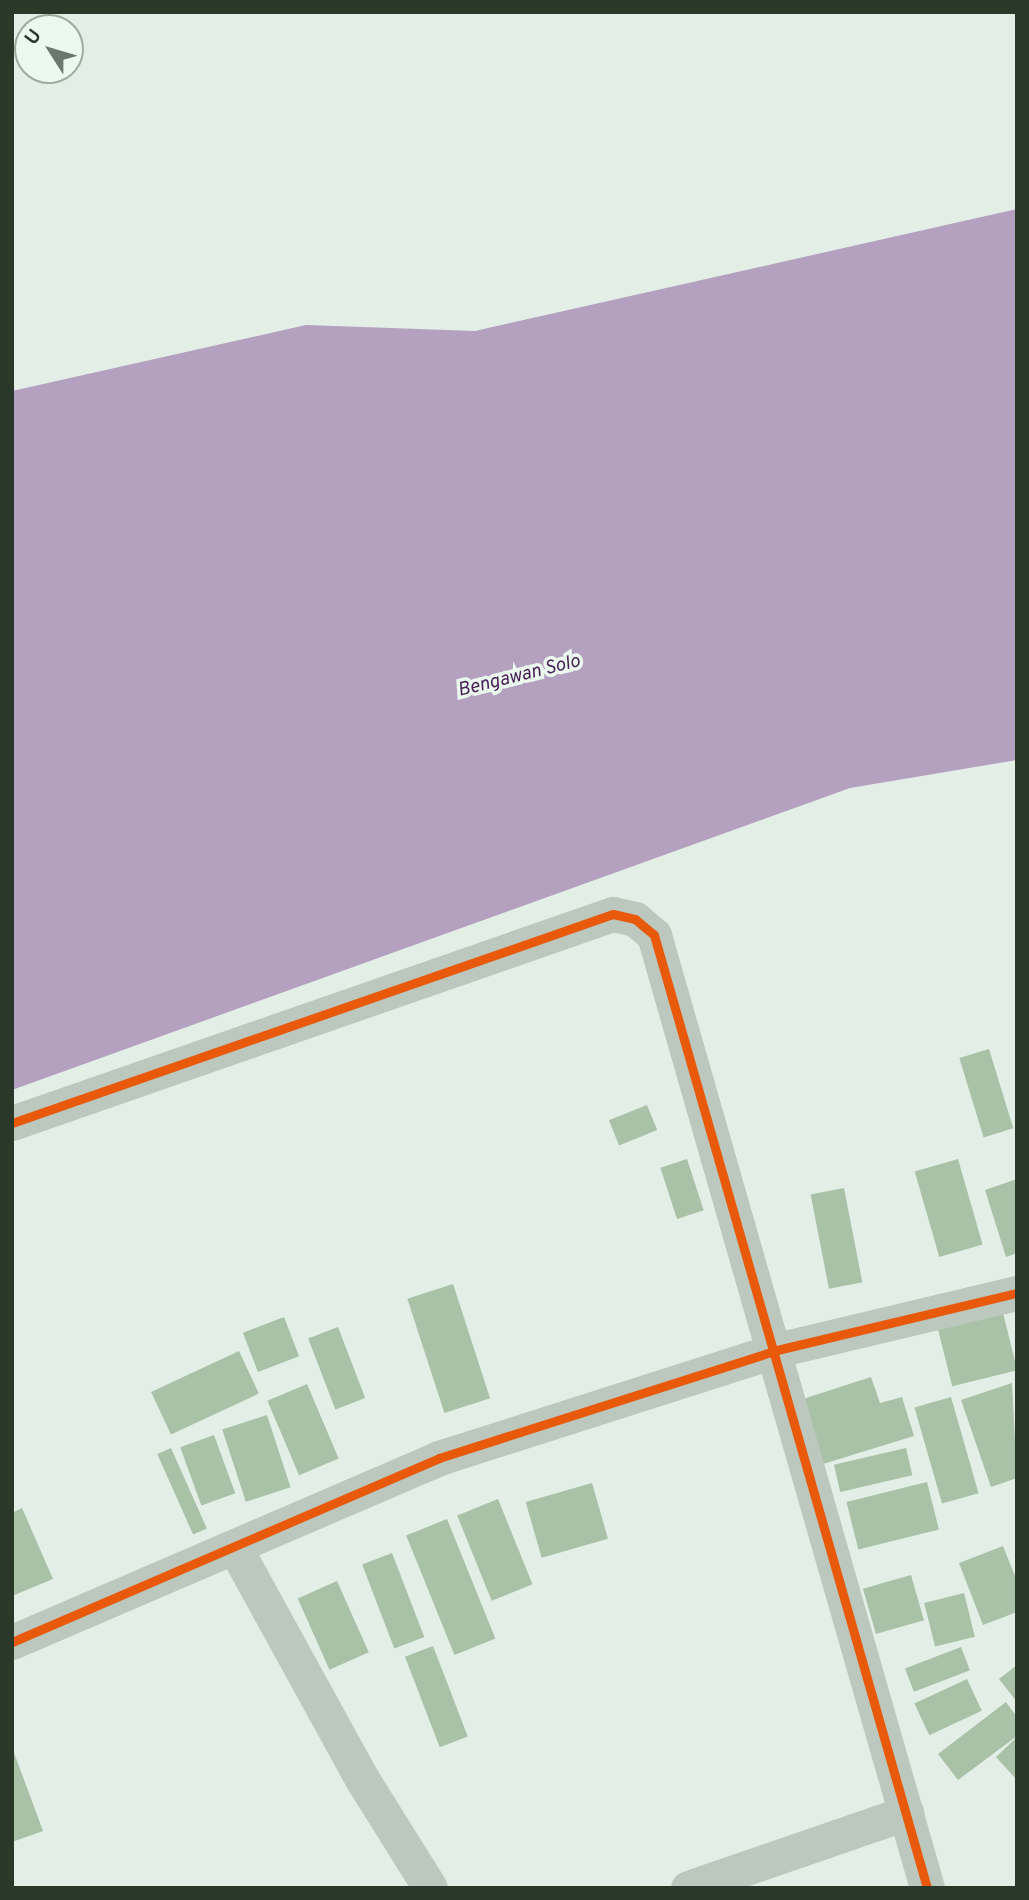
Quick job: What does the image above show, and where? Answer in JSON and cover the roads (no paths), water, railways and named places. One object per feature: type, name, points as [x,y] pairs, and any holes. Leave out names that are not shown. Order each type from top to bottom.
[{"type":"street","points":[[12,1123],[613,914],[635,919],[654,935],[777,1350],[927,1888]]},
{"type":"street","points":[[12,1642],[439,1458],[777,1350],[1017,1293]]},
{"type":"street","points":[[235,1548],[362,1779],[430,1888]]},
{"type":"street","points":[[688,1888],[906,1813]]},
{"type":"water","name":"Bengawan Solo","points":[[1017,209],[1017,760],[850,788],[12,1090],[12,391],[306,325],[475,331]]}]
